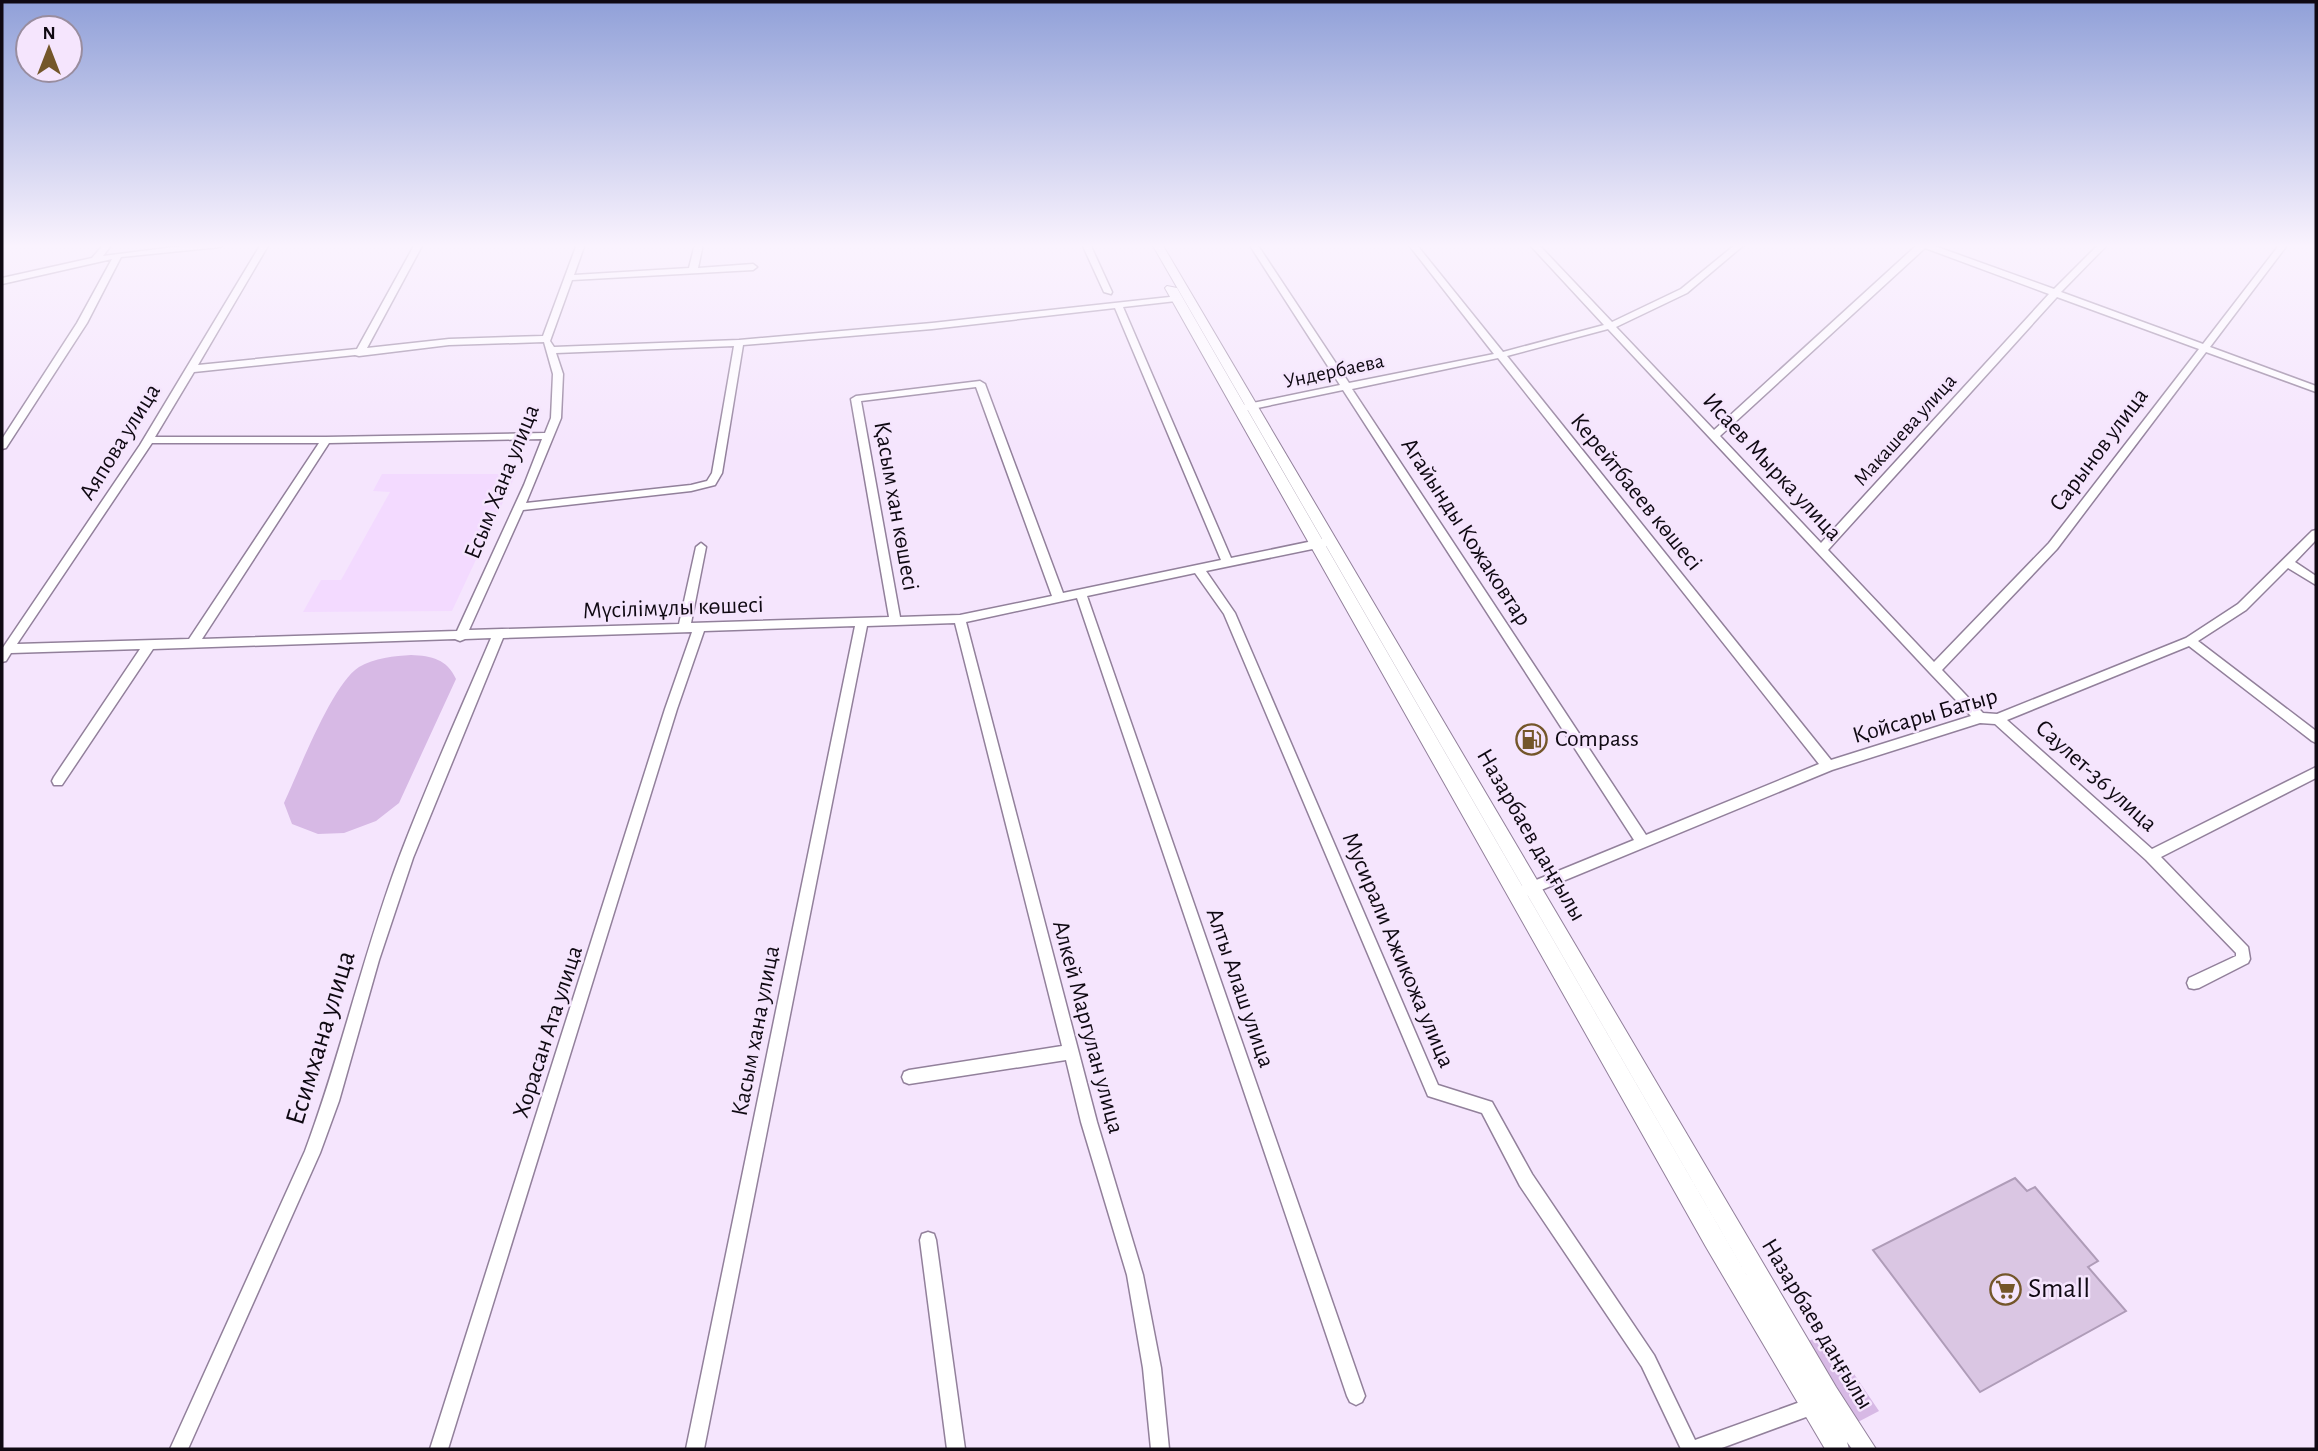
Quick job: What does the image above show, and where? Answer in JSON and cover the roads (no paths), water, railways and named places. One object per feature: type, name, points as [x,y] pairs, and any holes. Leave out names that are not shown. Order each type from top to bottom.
[{"type":"main road","name":"Назарбаев даңғылы","points":[[1185,312],[1246,407]]},
{"type":"main road","name":"Назарбаев даңғылы","points":[[1194,312],[1246,407],[1525,890],[1734,1234],[1828,1395],[1865,1449]]},
{"type":"main road","name":"Назарбаев даңғылы","points":[[1525,890],[1713,1240],[1838,1449]]},
{"type":"main road","points":[[1713,1240],[1734,1234]]},
{"type":"street","points":[[2,446],[88,312]]},
{"type":"street","name":"Аяпова улица","points":[[5,653],[149,440],[225,312]]},
{"type":"street","points":[[359,353],[382,312]]},
{"type":"street","points":[[549,344],[558,312]]},
{"type":"street","points":[[191,369],[449,342],[739,343],[932,326],[1053,312]]},
{"type":"street","points":[[1121,312],[1228,563]]},
{"type":"street","name":"Агайынды Кожаковтар","points":[[1297,312],[1643,842]]},
{"type":"street","name":"Керейтбаеев көшесі","points":[[1466,312],[1828,766]]},
{"type":"street","name":"Исаев Мырка улица","points":[[1596,312],[1980,718]]},
{"type":"street","name":"Ундербаева","points":[[1246,407],[1501,355],[1610,326],[1639,312]]},
{"type":"street","points":[[1714,436],[1849,312]]},
{"type":"street","name":"Макашева улица","points":[[1821,550],[2038,312]]},
{"type":"street","points":[[2105,312],[2316,389]]},
{"type":"street","name":"Сарынов улица","points":[[1934,670],[2053,546],[2231,312]]},
{"type":"street","points":[[519,507],[691,488],[711,483],[717,473],[739,343]]},
{"type":"street","name":"Есым Хана улица","points":[[460,636],[519,507],[555,418],[558,374],[549,344]]},
{"type":"street","name":"Қасым хан көшесі","points":[[895,621],[856,399],[980,384],[1059,598]]},
{"type":"street","points":[[149,440],[549,436]]},
{"type":"street","points":[[192,644],[326,440]]},
{"type":"street","name":"Қойсары Батыр","points":[[1525,890],[1828,766],[1980,718],[1998,719],[2190,641],[2242,607],[2316,534]]},
{"type":"street","name":"Мүсілімұлы көшесі","points":[[5,653],[149,645],[960,619],[1324,543]]},
{"type":"street","points":[[692,628],[701,547]]},
{"type":"street","points":[[2287,562],[2316,581]]},
{"type":"street","name":"Мусирали Ажикожа улица","points":[[1198,569],[1229,613],[1433,1091],[1487,1107],[1527,1180],[1648,1361],[1690,1449]]},
{"type":"street","name":"Алты Алаш улица","points":[[1081,594],[1356,1396]]},
{"type":"street","name":"Алкей Маргулан улица","points":[[960,619],[1070,1052],[1135,1275],[1153,1368],[1160,1449]]},
{"type":"street","name":"Касым хана улица","points":[[695,1449],[862,622]]},
{"type":"street","name":"Хорасан Ата улица","points":[[439,1449],[599,945],[671,709],[692,628]]},
{"type":"street","name":"Есимхана улица","points":[[178,1449],[312,1153],[331,1101],[372,960],[407,858],[498,635]]},
{"type":"street","points":[[2190,641],[2316,738]]},
{"type":"street","points":[[58,781],[149,645]]},
{"type":"street","name":"Саулет-36 улица","points":[[1998,719],[2151,856],[2316,772]]},
{"type":"street","points":[[2151,856],[2243,951],[2243,960],[2194,983]]},
{"type":"street","points":[[909,1077],[1070,1052]]},
{"type":"street","points":[[928,1240],[956,1449]]},
{"type":"street","points":[[1695,1449],[1811,1407]]},
{"type":"place","name":"Compass","points":[[1532,739]]},
{"type":"place","name":"Small","points":[[2005,1289]]}]
